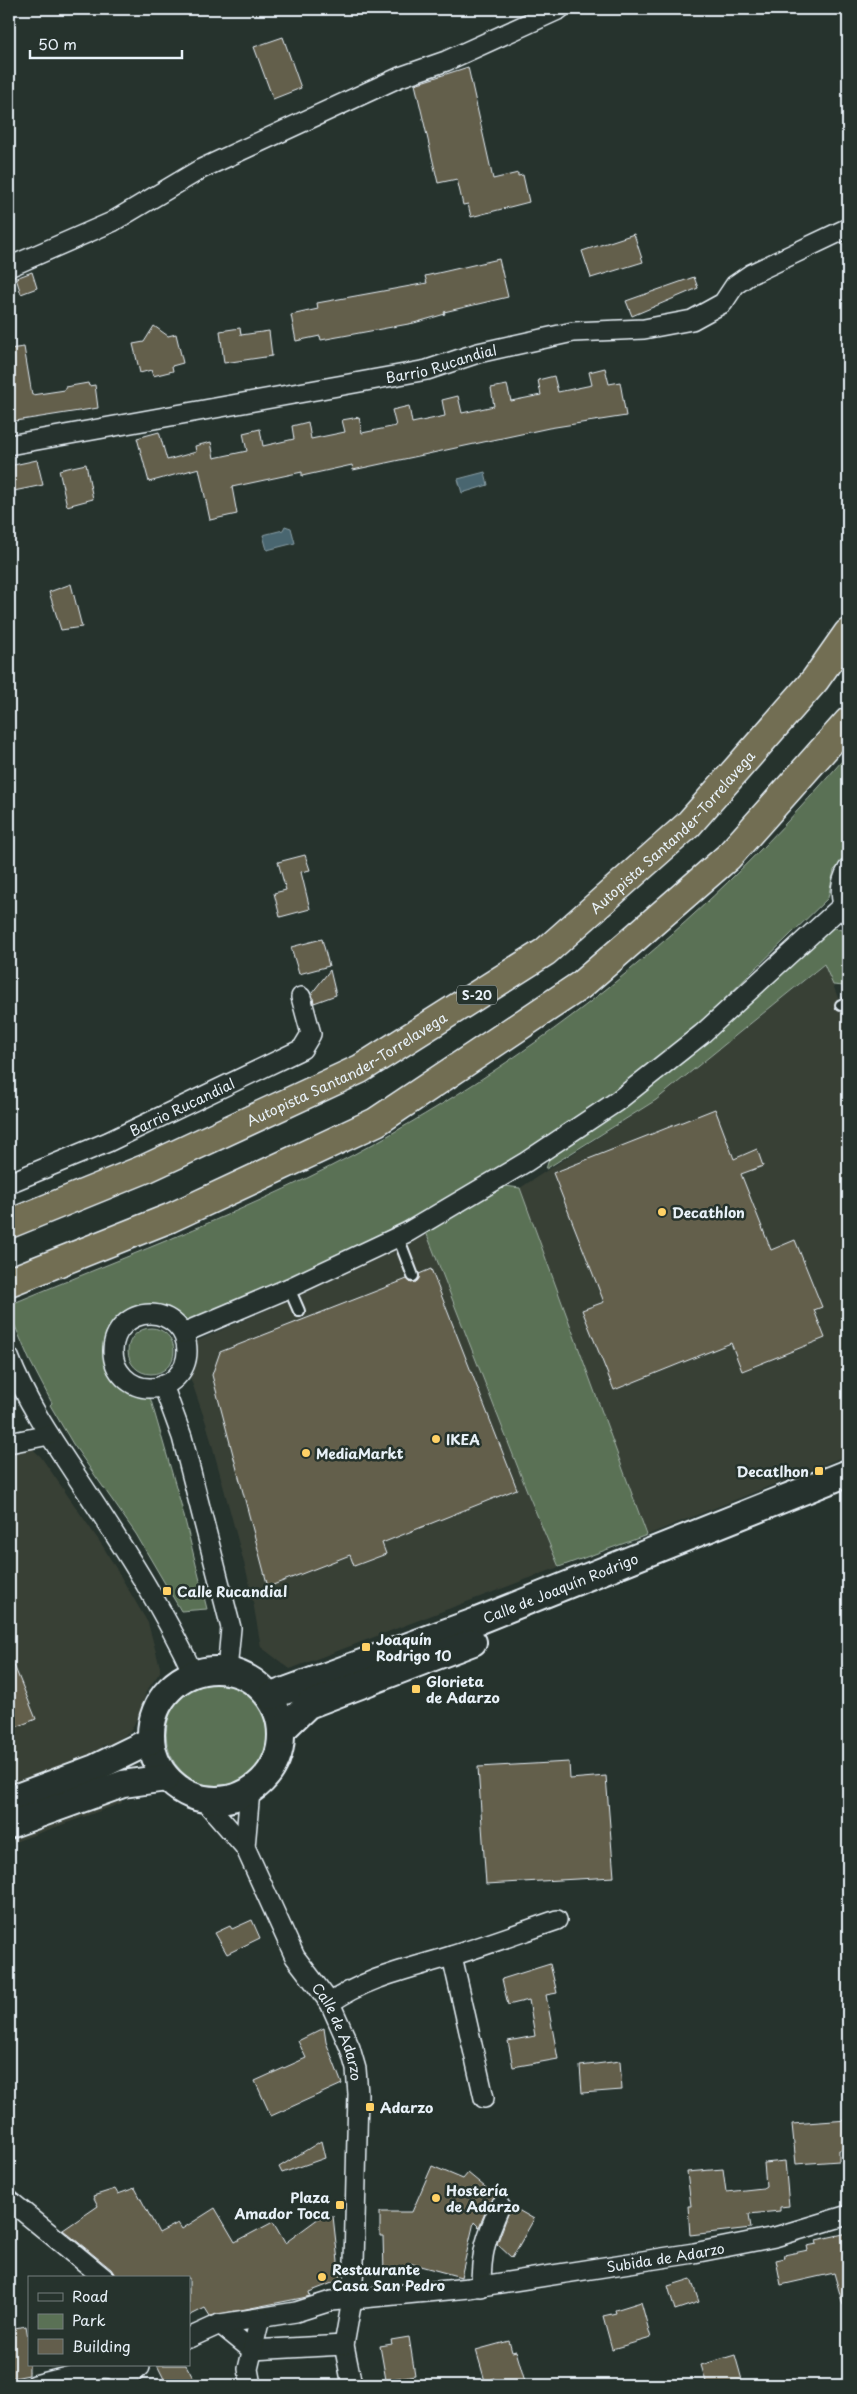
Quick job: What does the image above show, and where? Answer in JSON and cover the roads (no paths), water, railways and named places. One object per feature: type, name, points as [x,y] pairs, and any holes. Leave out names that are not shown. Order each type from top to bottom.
[{"type":"highway","name":"Autopista Santander-Torrelavega","points":[[9,1224],[147,1168],[360,1069],[545,952],[688,825],[815,680],[848,633]]},
{"type":"highway","points":[[9,1282],[170,1218],[376,1122],[400,1106],[580,985],[728,857],[848,722]]},
{"type":"main road","name":"Calle de Joaquín Rodrigo","points":[[271,1696],[478,1621],[848,1473]]},
{"type":"main road","name":"Calle de Joaquín Rodrigo","points":[[281,1731],[308,1705],[512,1627],[848,1493]]},
{"type":"main road","points":[[207,1670],[228,1671],[250,1679],[271,1696],[281,1731],[279,1754],[272,1769],[263,1781],[250,1791],[231,1798],[203,1799],[181,1790],[166,1778],[154,1756],[150,1742],[152,1720],[160,1700],[176,1683],[193,1673],[207,1670]]},
{"type":"main road","points":[[9,1800],[95,1768],[150,1742]]},
{"type":"main road","points":[[9,1825],[123,1784],[166,1778]]},
{"type":"street","points":[[9,268],[112,222],[210,165],[400,77],[446,61],[560,9]]},
{"type":"street","name":"Barrio Rucandial","points":[[9,445],[427,370],[478,353],[573,332],[644,329],[692,320],[723,303],[735,286],[751,274],[848,228]]},
{"type":"street","points":[[183,1333],[289,1288],[398,1237],[526,1162],[616,1102],[702,1034],[845,910],[841,891],[848,869]]},
{"type":"street","name":"Barrio Rucandial","points":[[9,1184],[108,1142],[302,1049],[311,1034],[301,997]]},
{"type":"street","points":[[150,1314],[169,1319],[183,1333],[187,1345],[187,1357],[182,1369],[174,1379],[163,1386],[144,1388],[126,1379],[114,1363],[114,1343],[117,1334],[130,1319],[150,1314]]},
{"type":"street","points":[[11,1363],[27,1400],[122,1546],[176,1638],[193,1673]]},
{"type":"street","points":[[163,1386],[182,1437],[231,1628],[228,1671]]},
{"type":"street","points":[[9,1443],[49,1435]]},
{"type":"street","name":"Calle de Adarzo","points":[[245,1847],[250,1791]]},
{"type":"street","name":"Calle de Adarzo","points":[[203,1799],[245,1847],[295,1957],[330,2003],[350,2048],[356,2069],[358,2094],[352,2300],[344,2345],[352,2385]]},
{"type":"street","points":[[330,2003],[350,1989],[378,1977],[452,1956],[557,1920]]},
{"type":"street","points":[[452,1956],[484,2098]]},
{"type":"street","points":[[9,2200],[102,2276]]},
{"type":"street","points":[[481,2286],[481,2261],[484,2240],[500,2206]]},
{"type":"street","name":"Subida de Adarzo","points":[[200,2329],[296,2312],[331,2301],[481,2286],[737,2244],[774,2237],[848,2215]]},
{"type":"street","points":[[252,2385],[248,2369],[260,2318]]},
{"type":"street","points":[[200,2329],[252,2350],[344,2345]]},
{"type":"street","points":[[35,2385],[102,2368],[140,2368]]},
{"type":"street","points":[[117,2385],[140,2368]]},
{"type":"lane","points":[[398,1237],[413,1276]]},
{"type":"lane","points":[[289,1288],[299,1310]]},
{"type":"water","points":[[485,472],[488,485],[462,493],[458,479]]},
{"type":"water","points":[[285,526],[291,528],[295,543],[267,550],[263,535],[283,530]]},
{"type":"place","name":"Decathlon","points":[[662,1212]]},
{"type":"place","name":"IKEA","points":[[436,1439]]},
{"type":"place","name":"MediaMarkt","points":[[306,1453]]},
{"type":"place","name":"Decatlhon","points":[[819,1471]]},
{"type":"place","name":"Calle Rucandial","points":[[167,1591]]},
{"type":"place","name":"Joaquín Rodrigo 10","points":[[366,1647]]},
{"type":"place","name":"Glorieta de Adarzo","points":[[416,1689]]},
{"type":"place","name":"Adarzo","points":[[370,2107]]},
{"type":"place","name":"Hostería de Adarzo","points":[[436,2198]]},
{"type":"place","name":"Plaza Amador Toca","points":[[340,2205]]},
{"type":"place","name":"Restaurante Casa San Pedro","points":[[322,2277]]}]
